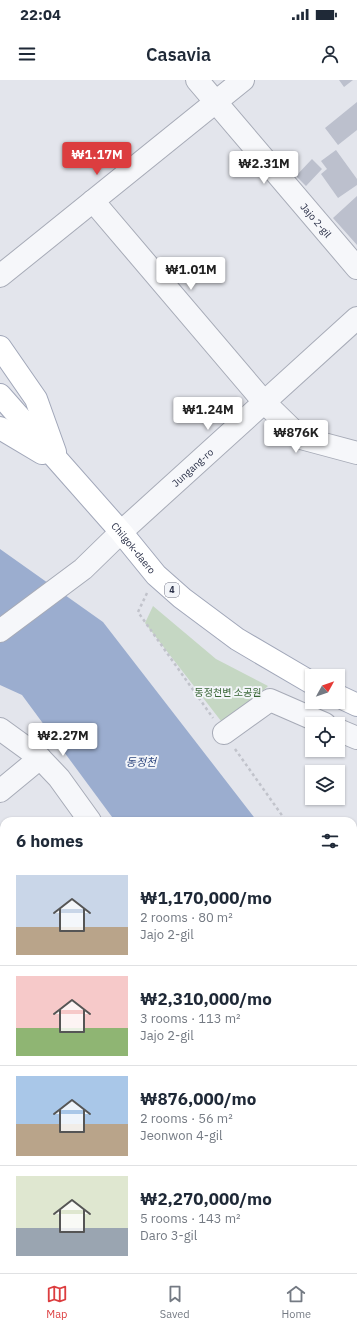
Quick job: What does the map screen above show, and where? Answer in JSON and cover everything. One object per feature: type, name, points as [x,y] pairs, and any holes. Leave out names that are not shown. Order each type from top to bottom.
[{"type":"main road","points":[[0,347],[36,399],[60,464]]},
{"type":"main road","name":"Chilgok-daero","points":[[0,395],[121,532],[156,575],[182,598],[237,639],[305,679]]},
{"type":"main road","points":[[0,428],[60,464]]},
{"type":"main road","points":[[345,699],[357,705]]},
{"type":"street","name":"Jajo 2-gil","points":[[198,80],[357,268]]},
{"type":"street","points":[[0,276],[243,80]]},
{"type":"street","points":[[93,201],[264,402],[301,438],[357,453]]},
{"type":"street","name":"Jungang-ro","points":[[0,632],[83,569],[121,532],[357,318]]},
{"type":"street","points":[[224,733],[270,700],[309,717]]},
{"type":"street","points":[[0,729],[40,758],[59,778],[87,817]]},
{"type":"street","points":[[345,733],[357,738]]},
{"type":"street","points":[[0,791],[40,758]]},
{"type":"path","points":[[156,575],[138,612],[283,817]]},
{"type":"green space","name":"동정천변 소공원","points":[[153,606],[216,659],[268,686],[235,718],[221,721],[145,623]]},
{"type":"water","name":"동정천","points":[[0,549],[103,622],[254,817],[112,817],[22,695],[0,685]]},
{"type":"building","points":[[339,80],[353,80],[344,87]]},
{"type":"building","points":[[357,102],[357,130],[338,145],[325,128]]},
{"type":"building","points":[[336,150],[357,179],[357,185],[338,198],[321,174],[327,169],[321,161]]},
{"type":"building","points":[[312,159],[322,169],[306,186],[296,176]]},
{"type":"building","points":[[357,196],[357,245],[333,218]]}]
